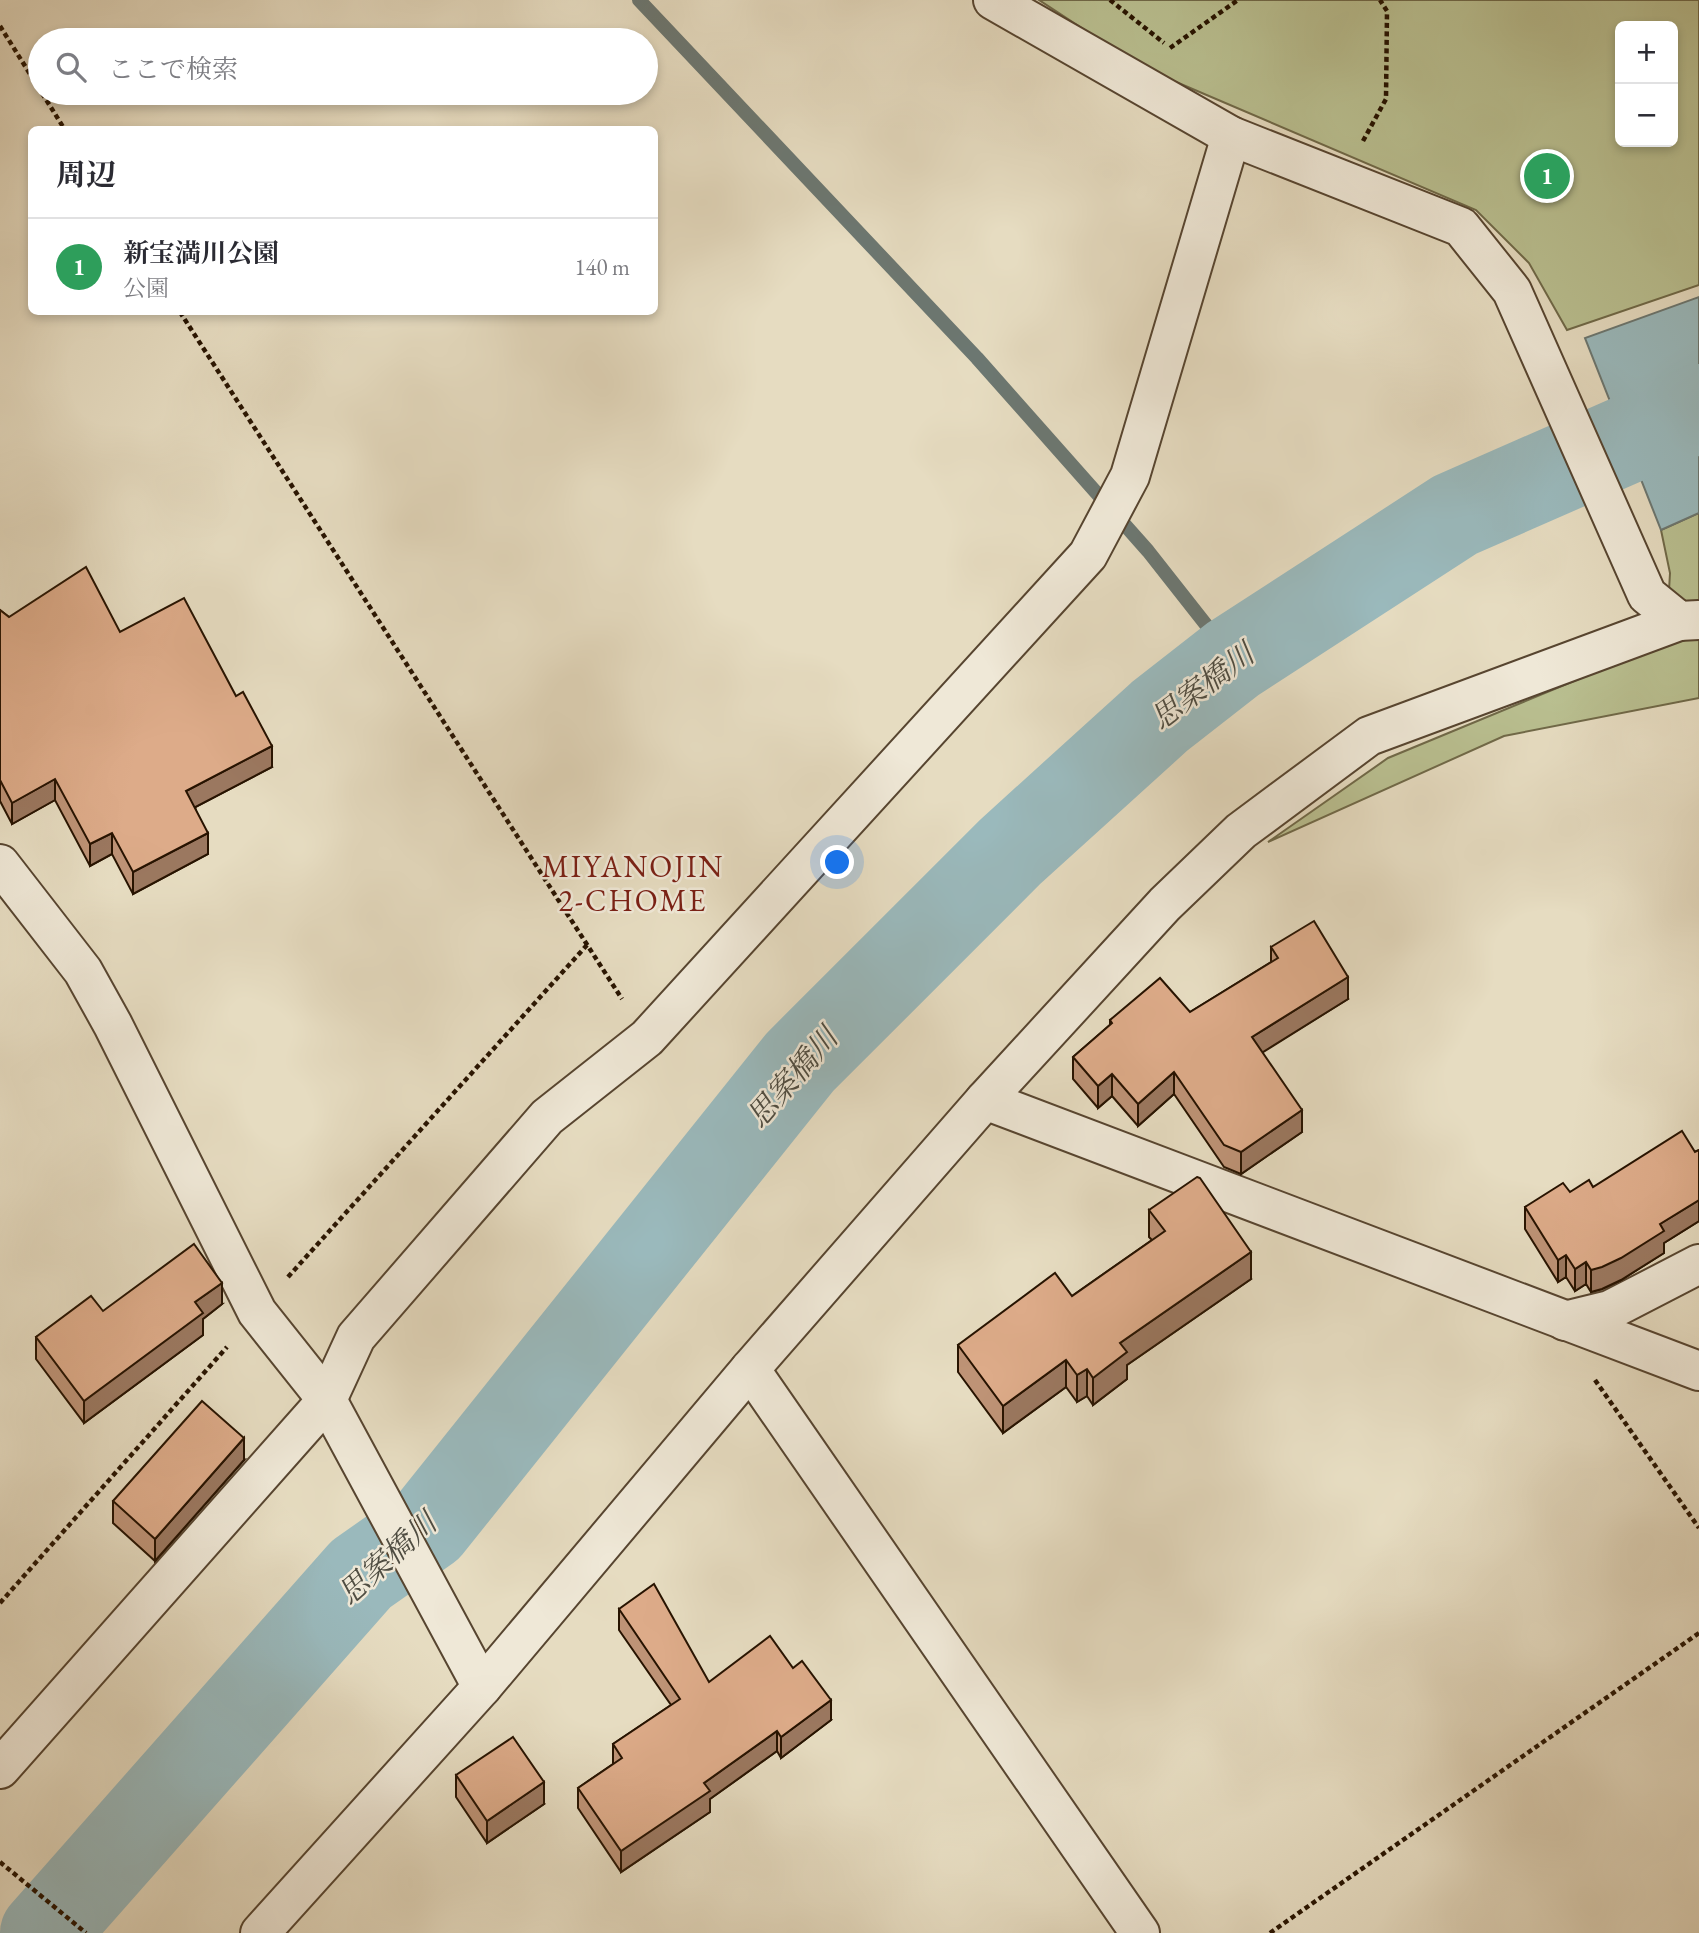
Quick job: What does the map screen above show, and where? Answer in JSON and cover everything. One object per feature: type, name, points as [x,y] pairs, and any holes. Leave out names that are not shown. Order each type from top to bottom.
[{"type":"street","points":[[993,0],[1231,136],[1461,227],[1512,292],[1647,595],[1689,621]]},
{"type":"street","points":[[0,1769],[327,1400],[356,1338],[547,1117],[647,1038],[1088,555],[1130,476],[1231,136]]},
{"type":"street","points":[[260,1933],[482,1687],[750,1369],[985,1100],[1165,904],[1241,831],[1370,736],[1689,621]]},
{"type":"street","points":[[1,867],[83,971],[113,1025],[257,1312],[327,1400],[482,1687]]},
{"type":"street","points":[[985,1100],[1699,1371]]},
{"type":"street","points":[[1565,1321],[1610,1310],[1699,1264]]},
{"type":"street","points":[[750,1369],[1140,1933]]},
{"type":"path","points":[[1170,48],[1238,0]]},
{"type":"path","points":[[1341,179],[1386,99],[1387,11],[1380,0]]},
{"type":"path","points":[[0,26],[28,70]]},
{"type":"path","points":[[50,105],[63,126]]},
{"type":"path","points":[[182,315],[647,1038]]},
{"type":"path","points":[[0,1604],[587,944]]},
{"type":"path","points":[[1565,1321],[1576,1353],[1699,1528]]},
{"type":"path","points":[[1270,1933],[1699,1633]]},
{"type":"path","points":[[0,1862],[86,1933]]},
{"type":"green space","points":[[1039,0],[1699,0],[1699,285],[1567,330],[1529,263],[1476,210],[1141,67]]},
{"type":"green space","points":[[1699,513],[1699,698],[1504,736],[1268,842],[1388,758],[1666,643],[1670,573],[1661,530]]},
{"type":"water","points":[[1699,297],[1699,513],[1661,530],[1585,338]]},
{"type":"building","points":[[86,567],[120,632],[184,598],[236,696],[243,692],[272,746],[186,791],[208,833],[133,872],[112,833],[90,844],[55,779],[12,803],[0,780],[0,610],[9,617]]},
{"type":"building","points":[[1314,921],[1348,977],[1252,1037],[1302,1110],[1241,1152],[1224,1145],[1174,1072],[1138,1104],[1112,1074],[1098,1086],[1073,1057],[1112,1023],[1110,1020],[1160,978],[1190,1012],[1278,958],[1271,947]]},
{"type":"building","points":[[1682,1131],[1695,1152],[1699,1150],[1699,1200],[1660,1224],[1664,1231],[1602,1267],[1591,1270],[1586,1262],[1575,1269],[1566,1255],[1558,1260],[1525,1207],[1563,1183],[1570,1192],[1589,1180],[1593,1187]]},
{"type":"building","points":[[1197,1177],[1251,1252],[1120,1343],[1127,1352],[1093,1378],[1087,1369],[1077,1375],[1066,1360],[1003,1406],[958,1345],[1055,1273],[1072,1296],[1165,1231],[1149,1210]]},
{"type":"building","points":[[194,1244],[222,1283],[195,1302],[203,1313],[84,1401],[36,1337],[91,1296],[103,1311]]},
{"type":"building","points":[[202,1401],[244,1438],[155,1539],[113,1501]]},
{"type":"building","points":[[654,1584],[709,1682],[770,1636],[793,1668],[802,1661],[831,1700],[781,1737],[777,1731],[704,1783],[710,1791],[621,1851],[578,1788],[622,1758],[613,1744],[680,1699],[619,1609]]},
{"type":"building","points":[[513,1737],[544,1782],[487,1821],[456,1775]]},
{"type":"waterway","points":[[639,0],[977,358],[1148,551],[1233,659]]},
{"type":"waterway","name":"思案橋川","points":[[44,1933],[361,1574],[428,1527],[800,1062],[1010,852],[1160,716],[1233,659],[1455,515],[1699,408]]},
{"type":"place","name":"新宝満川公園","points":[[1547,176]]},
{"type":"district","name":"MIYANOJIN 2-CHOME","points":[[633,883]]}]
